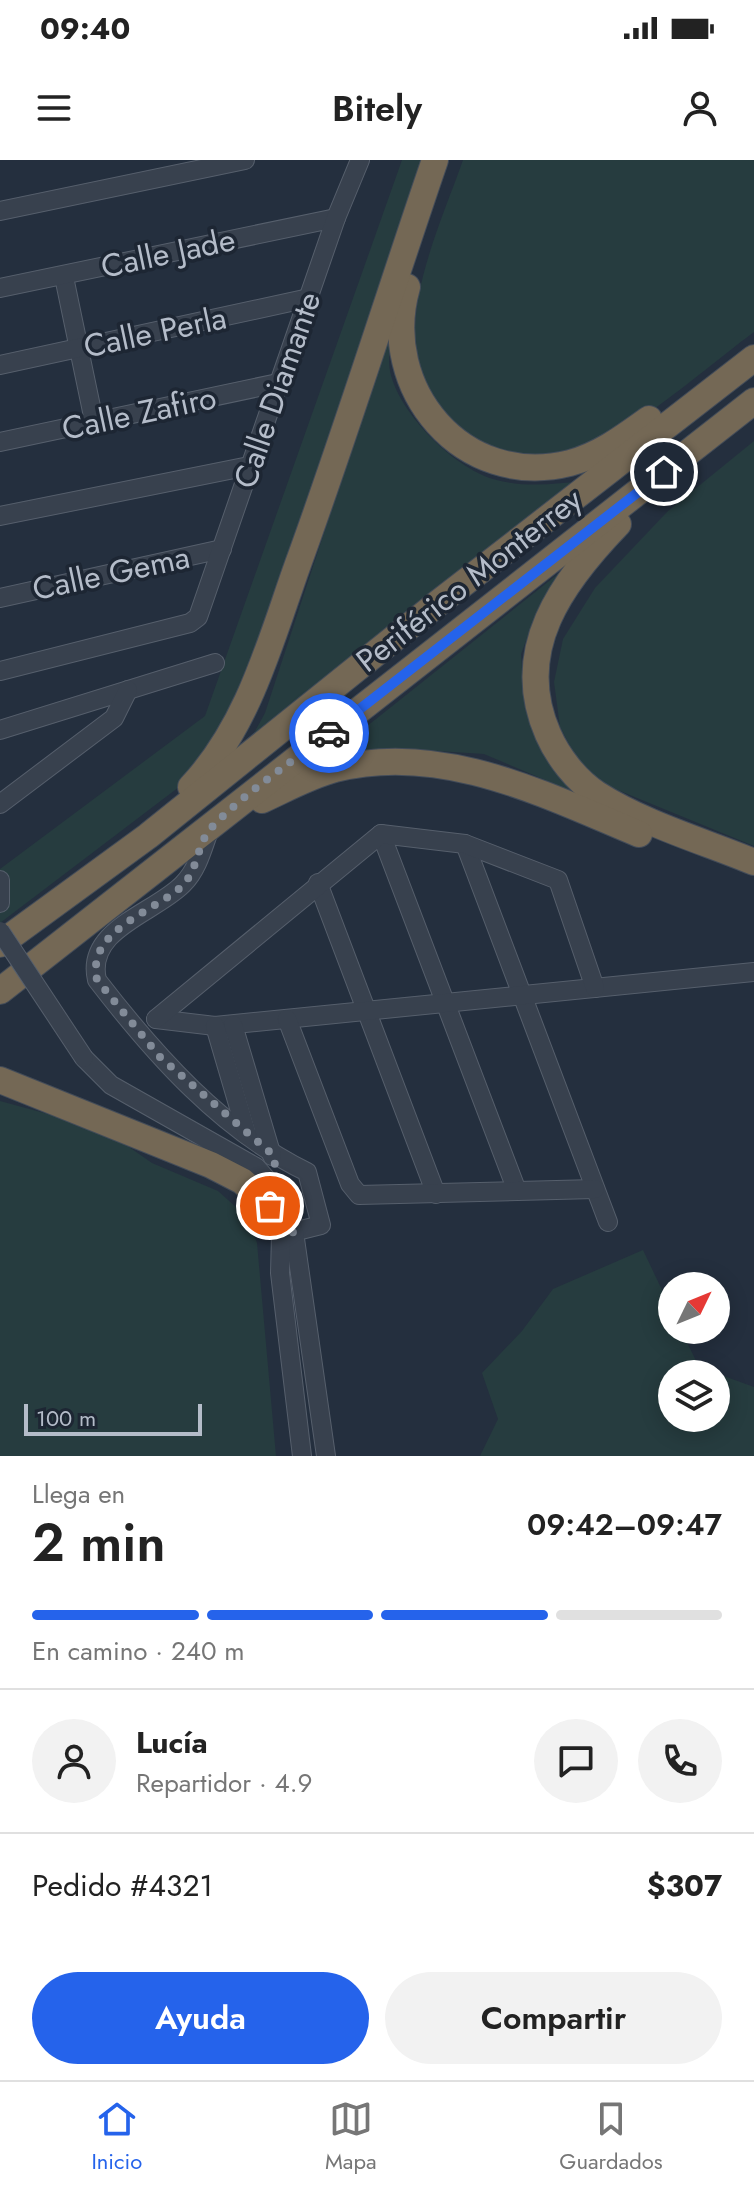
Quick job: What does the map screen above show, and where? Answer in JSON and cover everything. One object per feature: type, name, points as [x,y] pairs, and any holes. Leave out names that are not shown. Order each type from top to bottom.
[{"type":"highway","points":[[148,836],[207,769],[249,701],[319,506],[435,160]]},
{"type":"highway","points":[[453,160],[406,289],[400,336],[404,367],[416,396],[433,422],[455,443],[482,457],[510,465],[540,467],[570,463],[611,445],[675,401],[748,362]]},
{"type":"highway","name":"Periférico Monterrey","points":[[0,944],[148,836],[437,604],[748,362]]},
{"type":"highway","name":"Periférico Monterrey","points":[[0,991],[754,401]]},
{"type":"highway","points":[[687,454],[576,571],[546,624],[535,655],[535,686],[541,717],[553,746],[571,772],[595,793],[622,808],[754,862]]},
{"type":"highway","points":[[212,826],[333,770],[374,762],[429,763],[481,773],[540,793],[754,881]]},
{"type":"highway","points":[[0,1080],[211,1165],[242,1181],[279,1209]]},
{"type":"street","points":[[0,211],[245,160]]},
{"type":"street","name":"Calle Diamante","points":[[0,671],[195,621],[336,218],[360,160]]},
{"type":"street","name":"Calle Jade","points":[[0,288],[336,218]]},
{"type":"street","points":[[64,277],[94,421]]},
{"type":"street","name":"Calle Perla","points":[[0,365],[309,298]]},
{"type":"street","name":"Calle Zafiro","points":[[0,442],[278,383]]},
{"type":"street","points":[[0,516],[249,466]]},
{"type":"street","name":"Calle Gema","points":[[0,598],[222,549]]},
{"type":"street","points":[[0,730],[215,663]]},
{"type":"street","points":[[0,804],[114,718],[128,690]]},
{"type":"street","points":[[212,826],[198,860],[182,886],[114,932],[99,952],[94,968],[97,980],[160,1057],[247,1136],[272,1154],[307,1172],[321,1225],[287,1234]]},
{"type":"street","points":[[381,834],[517,1191]]},
{"type":"street","points":[[595,988],[558,880],[465,844],[381,834],[156,1019],[224,1026],[754,972]]},
{"type":"street","points":[[465,844],[608,1222]]},
{"type":"street","points":[[0,880],[0,903]]},
{"type":"street","points":[[318,883],[436,1194]]},
{"type":"street","points":[[0,931],[84,1058],[111,1085],[250,1163]]},
{"type":"street","points":[[287,1019],[354,1190],[366,1196],[595,1189]]},
{"type":"street","points":[[224,1026],[250,1163],[279,1209]]},
{"type":"street","points":[[224,1026],[272,1154],[279,1209],[287,1234],[326,1456]]},
{"type":"street","points":[[287,1234],[280,1273],[302,1456]]},
{"type":"street","points":[[296,1418],[321,1416]]},
{"type":"green space","points":[[402,160],[425,160],[239,706],[179,787],[0,923],[0,869],[205,716]]},
{"type":"green space","points":[[463,160],[754,160],[754,332],[668,399],[598,445],[579,452],[522,457],[502,455],[493,450],[439,409],[422,378],[415,343],[417,306],[425,268]]},
{"type":"green space","points":[[399,304],[390,346],[390,371],[404,403],[430,436],[461,463],[493,479],[528,484],[585,481],[248,744],[265,713]]},
{"type":"green space","points":[[754,441],[754,846],[603,784],[578,761],[560,727],[554,682],[563,639],[595,588],[668,511]]},
{"type":"green space","points":[[573,562],[537,612],[521,654],[525,709],[548,758],[583,796],[484,754],[422,750],[365,752],[312,770]]},
{"type":"green space","points":[[0,1101],[103,1129],[152,1163],[218,1191],[247,1217],[257,1243],[276,1456],[0,1456]]},
{"type":"green space","points":[[643,1250],[658,1282],[658,1344],[688,1344],[696,1360],[658,1360],[658,1432],[730,1432],[730,1378],[754,1387],[754,1456],[480,1456],[498,1419],[482,1373],[522,1331],[553,1289]]},
{"type":"way so far","points":[[270,1206],[281,1235],[294,1232],[272,1154],[247,1136],[160,1057],[97,980],[94,968],[99,952],[114,932],[182,886],[192,873],[210,828],[329,733]]},
{"type":"route","points":[[329,733],[664,472]]}]
